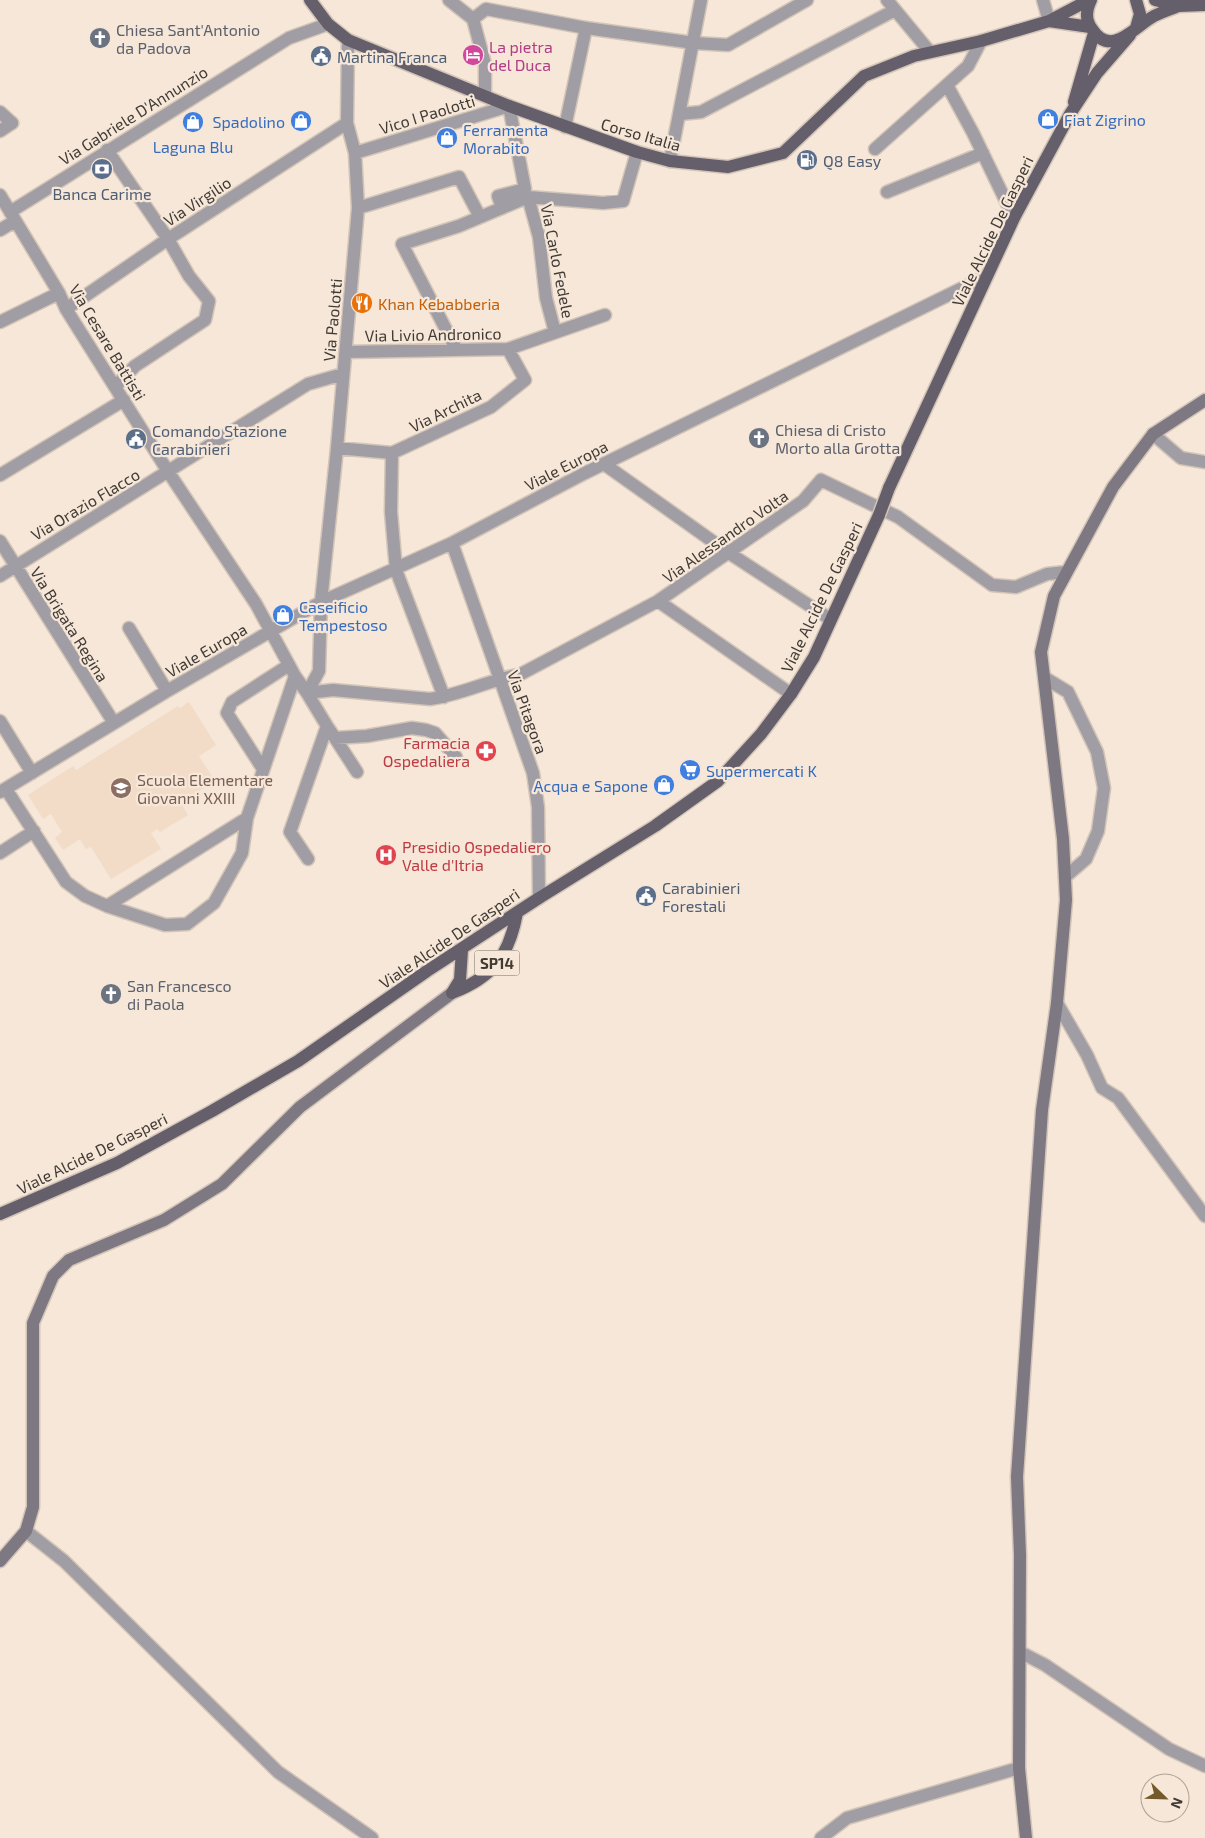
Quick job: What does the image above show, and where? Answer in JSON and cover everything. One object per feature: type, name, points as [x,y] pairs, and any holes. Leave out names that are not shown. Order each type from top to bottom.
[{"type":"main road","name":"Corso Italia","points":[[310,0],[328,24],[348,40],[509,106],[565,128],[637,152],[670,161],[728,167],[783,154],[864,76],[914,56],[980,41],[1049,21],[1090,0]]},
{"type":"main road","name":"Viale Alcide De Gasperi","points":[[1070,114],[1092,30],[1087,13],[1090,0]]},
{"type":"main road","points":[[1133,32],[1140,14],[1136,0]]},
{"type":"main road","points":[[1155,0],[1179,6],[1205,5]]},
{"type":"main road","points":[[1133,32],[1154,16],[1179,6]]},
{"type":"main road","name":"Corso Italia","points":[[1049,21],[1092,30],[1101,38],[1116,41],[1133,32]]},
{"type":"main road","name":"Viale Alcide De Gasperi","points":[[0,1214],[117,1162],[212,1111],[298,1061],[427,971],[655,826],[718,781],[761,734],[791,694],[814,657],[985,277],[1014,218],[1070,114],[1098,73],[1133,32]]},
{"type":"main road","points":[[1026,1838],[1019,1768],[1020,1652],[1017,1478],[1042,1110],[1058,1003],[1066,900],[1063,839],[1046,678],[1041,652],[1054,596],[1113,487],[1153,434],[1205,400]]},
{"type":"main road","name":"SP14","points":[[0,1562],[26,1531],[33,1507],[33,1322],[53,1276],[70,1260],[164,1220],[222,1184],[300,1107],[452,993],[474,985],[501,958],[513,938],[517,913]]},
{"type":"main road","name":"SP14","points":[[452,993],[460,980],[462,950]]},
{"type":"street","points":[[449,0],[473,19],[485,64],[485,95]]},
{"type":"street","points":[[670,161],[701,0]]},
{"type":"street","points":[[473,19],[487,5],[586,28],[694,43],[728,45],[807,0]]},
{"type":"street","points":[[887,0],[930,52]]},
{"type":"street","points":[[1043,0],[1049,21]]},
{"type":"street","points":[[680,114],[701,112],[895,10]]},
{"type":"street","name":"Via Gabriele D'Annunzio","points":[[0,230],[13,217],[107,150],[289,38],[328,24]]},
{"type":"street","points":[[565,128],[586,28]]},
{"type":"street","name":"Via Paolotti","points":[[307,693],[319,671],[321,602],[337,448],[358,208],[355,153],[347,123],[348,40]]},
{"type":"street","points":[[875,148],[968,66],[980,41]]},
{"type":"street","points":[[947,85],[983,153],[1014,218]]},
{"type":"street","name":"Vico I Paolotti","points":[[355,153],[509,106]]},
{"type":"street","name":"Via Carlo Fedele","points":[[502,208],[498,196],[525,188],[509,106]]},
{"type":"street","points":[[0,112],[12,123],[0,131]]},
{"type":"street","name":"Via Virgilio","points":[[66,309],[168,239],[347,123]]},
{"type":"street","points":[[107,150],[168,239],[189,276],[209,301],[205,320],[135,366],[115,387]]},
{"type":"street","points":[[456,349],[402,244],[480,217],[528,197],[603,203],[623,201],[637,152]]},
{"type":"street","points":[[887,192],[983,153]]},
{"type":"street","points":[[358,208],[459,177],[480,217]]},
{"type":"street","name":"Via Cesare Battisti","points":[[0,195],[60,293],[66,309],[169,473],[256,604],[292,670],[357,772]]},
{"type":"street","name":"Via Carlo Fedele","points":[[528,197],[539,237],[546,298],[556,332]]},
{"type":"street","name":"Viale Europa","points":[[3,791],[167,691],[321,602],[396,570],[452,543],[604,464],[985,277]]},
{"type":"street","points":[[0,322],[60,293]]},
{"type":"street","name":"Via Livio Andronico","points":[[346,352],[456,349],[468,352],[508,350],[605,315]]},
{"type":"street","name":"Via Archita","points":[[392,453],[491,407],[525,380],[508,350]]},
{"type":"street","name":"Via Orazio Flacco","points":[[0,576],[169,473],[308,384],[343,374]]},
{"type":"street","points":[[0,475],[124,400]]},
{"type":"street","points":[[1153,434],[1181,458],[1205,462]]},
{"type":"street","points":[[337,448],[392,453],[391,512],[396,570],[444,697]]},
{"type":"street","points":[[604,464],[729,553],[830,619]]},
{"type":"street","name":"Via Alessandro Volta","points":[[307,693],[333,690],[430,699],[444,697],[498,678],[519,675],[658,601],[804,501],[821,480],[898,517],[992,585],[1016,587],[1047,574],[1066,572]]},
{"type":"street","name":"Via Brigata Regina","points":[[0,541],[114,723]]},
{"type":"street","name":"Via Pitagora","points":[[452,543],[533,773],[538,807],[539,898]]},
{"type":"street","points":[[658,601],[791,694]]},
{"type":"street","name":"Viale Europa","points":[[129,628],[167,691]]},
{"type":"street","points":[[263,769],[227,713],[232,702],[292,670]]},
{"type":"street","points":[[3,791],[34,831],[66,882],[85,896],[108,906],[165,925],[186,924],[214,904],[242,853],[246,818],[263,769],[292,670]]},
{"type":"street","points":[[1046,678],[1068,692],[1097,752],[1104,788],[1098,831],[1086,858],[1065,877]]},
{"type":"street","points":[[0,720],[32,773]]},
{"type":"street","points":[[308,859],[290,832],[327,726]]},
{"type":"street","points":[[335,738],[367,736],[412,728],[426,730],[435,733],[456,757]]},
{"type":"street","points":[[108,906],[246,818]]},
{"type":"street","points":[[0,853],[34,831]]},
{"type":"street","points":[[1058,1003],[1087,1055],[1102,1088],[1118,1098],[1205,1216]]},
{"type":"street","points":[[26,1531],[64,1562],[278,1772],[372,1838]]},
{"type":"street","points":[[1020,1652],[1045,1665],[1169,1749],[1205,1766]]},
{"type":"street","points":[[821,1838],[847,1818],[1019,1768]]},
{"type":"shaded area","name":"Scuola Elementare Giovanni XXIII","points":[[189,702],[216,745],[199,756],[215,781],[181,803],[188,815],[160,832],[157,829],[151,833],[161,849],[111,879],[91,847],[86,849],[80,839],[63,850],[55,838],[62,832],[51,814],[43,819],[28,795],[73,766],[76,770],[178,706],[180,708]]},
{"type":"place","name":"Chiesa Sant'Antonio da Padova","points":[[100,38]]},
{"type":"place","name":"La pietra del Duca","points":[[473,55]]},
{"type":"place","name":"Martina Franca","points":[[321,56]]},
{"type":"place","name":"Fiat Zigrino","points":[[1048,119]]},
{"type":"place","name":"Spadolino","points":[[301,121]]},
{"type":"place","name":"Laguna Blu","points":[[193,122]]},
{"type":"place","name":"Ferramenta Morabito","points":[[447,138]]},
{"type":"place","name":"Q8 Easy","points":[[807,160]]},
{"type":"place","name":"Banca Carime","points":[[102,169]]},
{"type":"place","name":"Khan Kebabberia","points":[[362,303]]},
{"type":"place","name":"Chiesa di Cristo Morto alla Grotta","points":[[759,438]]},
{"type":"place","name":"Comando Stazione Carabinieri","points":[[136,439]]},
{"type":"place","name":"Caseificio Tempestoso","points":[[283,615]]},
{"type":"place","name":"Farmacia Ospedaliera","points":[[486,751]]},
{"type":"place","name":"Supermercati K","points":[[690,770]]},
{"type":"place","name":"Acqua e Sapone","points":[[664,785]]},
{"type":"place","name":"Scuola Elementare Giovanni XXIII","points":[[121,788]]},
{"type":"place","name":"Presidio Ospedaliero Valle d'Itria","points":[[386,855]]},
{"type":"place","name":"Carabinieri Forestali","points":[[646,896]]},
{"type":"place","name":"San Francesco di Paola","points":[[111,994]]}]
